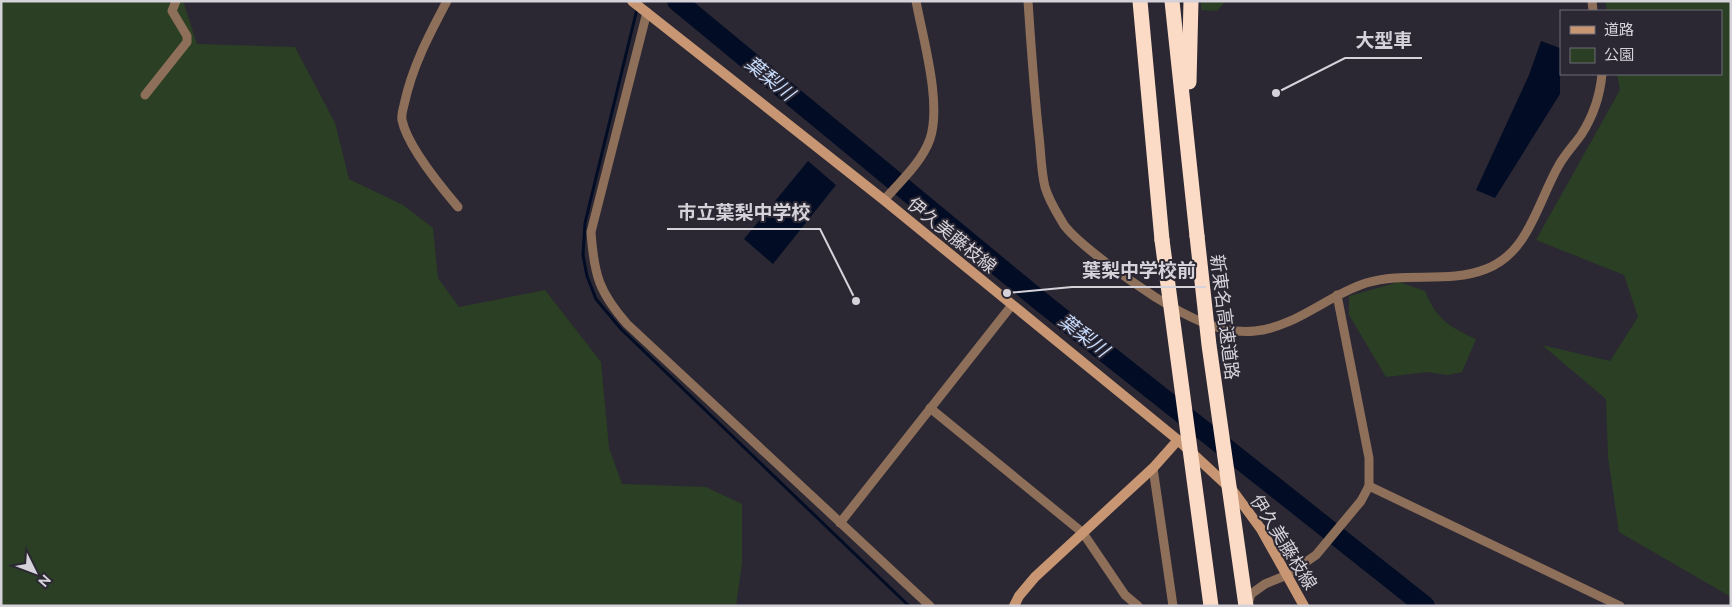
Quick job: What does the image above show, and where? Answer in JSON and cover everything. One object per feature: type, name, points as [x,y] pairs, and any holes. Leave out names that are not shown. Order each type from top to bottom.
[{"type":"highway","points":[[1140,1],[1162,240],[1211,606]]},
{"type":"highway","name":"新東名高速道路","points":[[1172,1],[1209,345],[1247,606]]},
{"type":"highway","points":[[1187,138],[1191,1]]},
{"type":"main road","name":"伊久美藤枝線","points":[[632,1],[884,200],[1178,440],[1232,491],[1261,529],[1304,606]]},
{"type":"main road","points":[[1014,606],[1019,596],[1035,577],[1153,468],[1178,440]]},
{"type":"street","points":[[145,95],[187,42],[186,36],[172,10],[176,1]]},
{"type":"street","points":[[447,1],[422,49],[407,90],[401,119],[415,148],[441,187],[458,207]]},
{"type":"street","points":[[884,200],[917,161],[930,138],[935,104],[916,1]]},
{"type":"street","points":[[1028,1],[1045,187],[1051,202],[1075,237],[1147,292],[1181,313],[1240,332],[1258,331],[1280,324],[1309,312],[1350,288],[1398,276],[1465,276],[1488,268],[1510,256],[1524,237],[1560,162],[1593,114],[1602,75]]},
{"type":"street","points":[[647,12],[591,232],[592,257],[598,280],[608,302],[627,324],[930,606]]},
{"type":"street","points":[[1247,606],[1251,594],[1265,584],[1287,575],[1316,556],[1350,513],[1368,486],[1369,458],[1337,295]]},
{"type":"street","points":[[840,523],[1012,305]]},
{"type":"street","points":[[930,408],[1083,533],[1125,595],[1138,606]]},
{"type":"street","points":[[1153,468],[1173,606]]},
{"type":"street","points":[[1368,486],[1620,606]]},
{"type":"green space","points":[[1,1],[183,1],[197,44],[295,47],[335,123],[349,179],[403,205],[433,228],[438,278],[459,307],[545,290],[601,362],[609,448],[622,484],[706,487],[742,504],[742,563],[736,606],[1,606]]},
{"type":"green space","points":[[1201,1],[1226,1],[1217,11],[1201,10]]},
{"type":"green space","points":[[1605,1],[1731,1],[1731,597],[1619,532],[1608,457],[1606,399],[1542,345],[1610,361],[1638,317],[1624,275],[1536,240],[1620,90],[1617,75],[1722,75],[1722,10],[1607,10]]},
{"type":"green space","points":[[1399,282],[1425,291],[1434,309],[1444,321],[1476,339],[1462,372],[1448,375],[1427,372],[1386,377],[1349,315],[1349,296]]},
{"type":"water","points":[[1541,41],[1560,48],[1560,94],[1495,198],[1476,190],[1529,75]]},
{"type":"water","points":[[808,161],[836,185],[773,264],[744,239]]},
{"type":"waterway","name":"葉梨川","points":[[677,1],[1039,300],[1425,606]]},
{"type":"waterway","points":[[637,9],[585,223],[583,255],[587,276],[596,299],[621,329],[909,606]]},
{"type":"place","name":"大型車","points":[[1276,93]]},
{"type":"place","name":"葉梨中学校前","points":[[1007,293]]},
{"type":"place","name":"市立葉梨中学校","points":[[856,301]]}]
